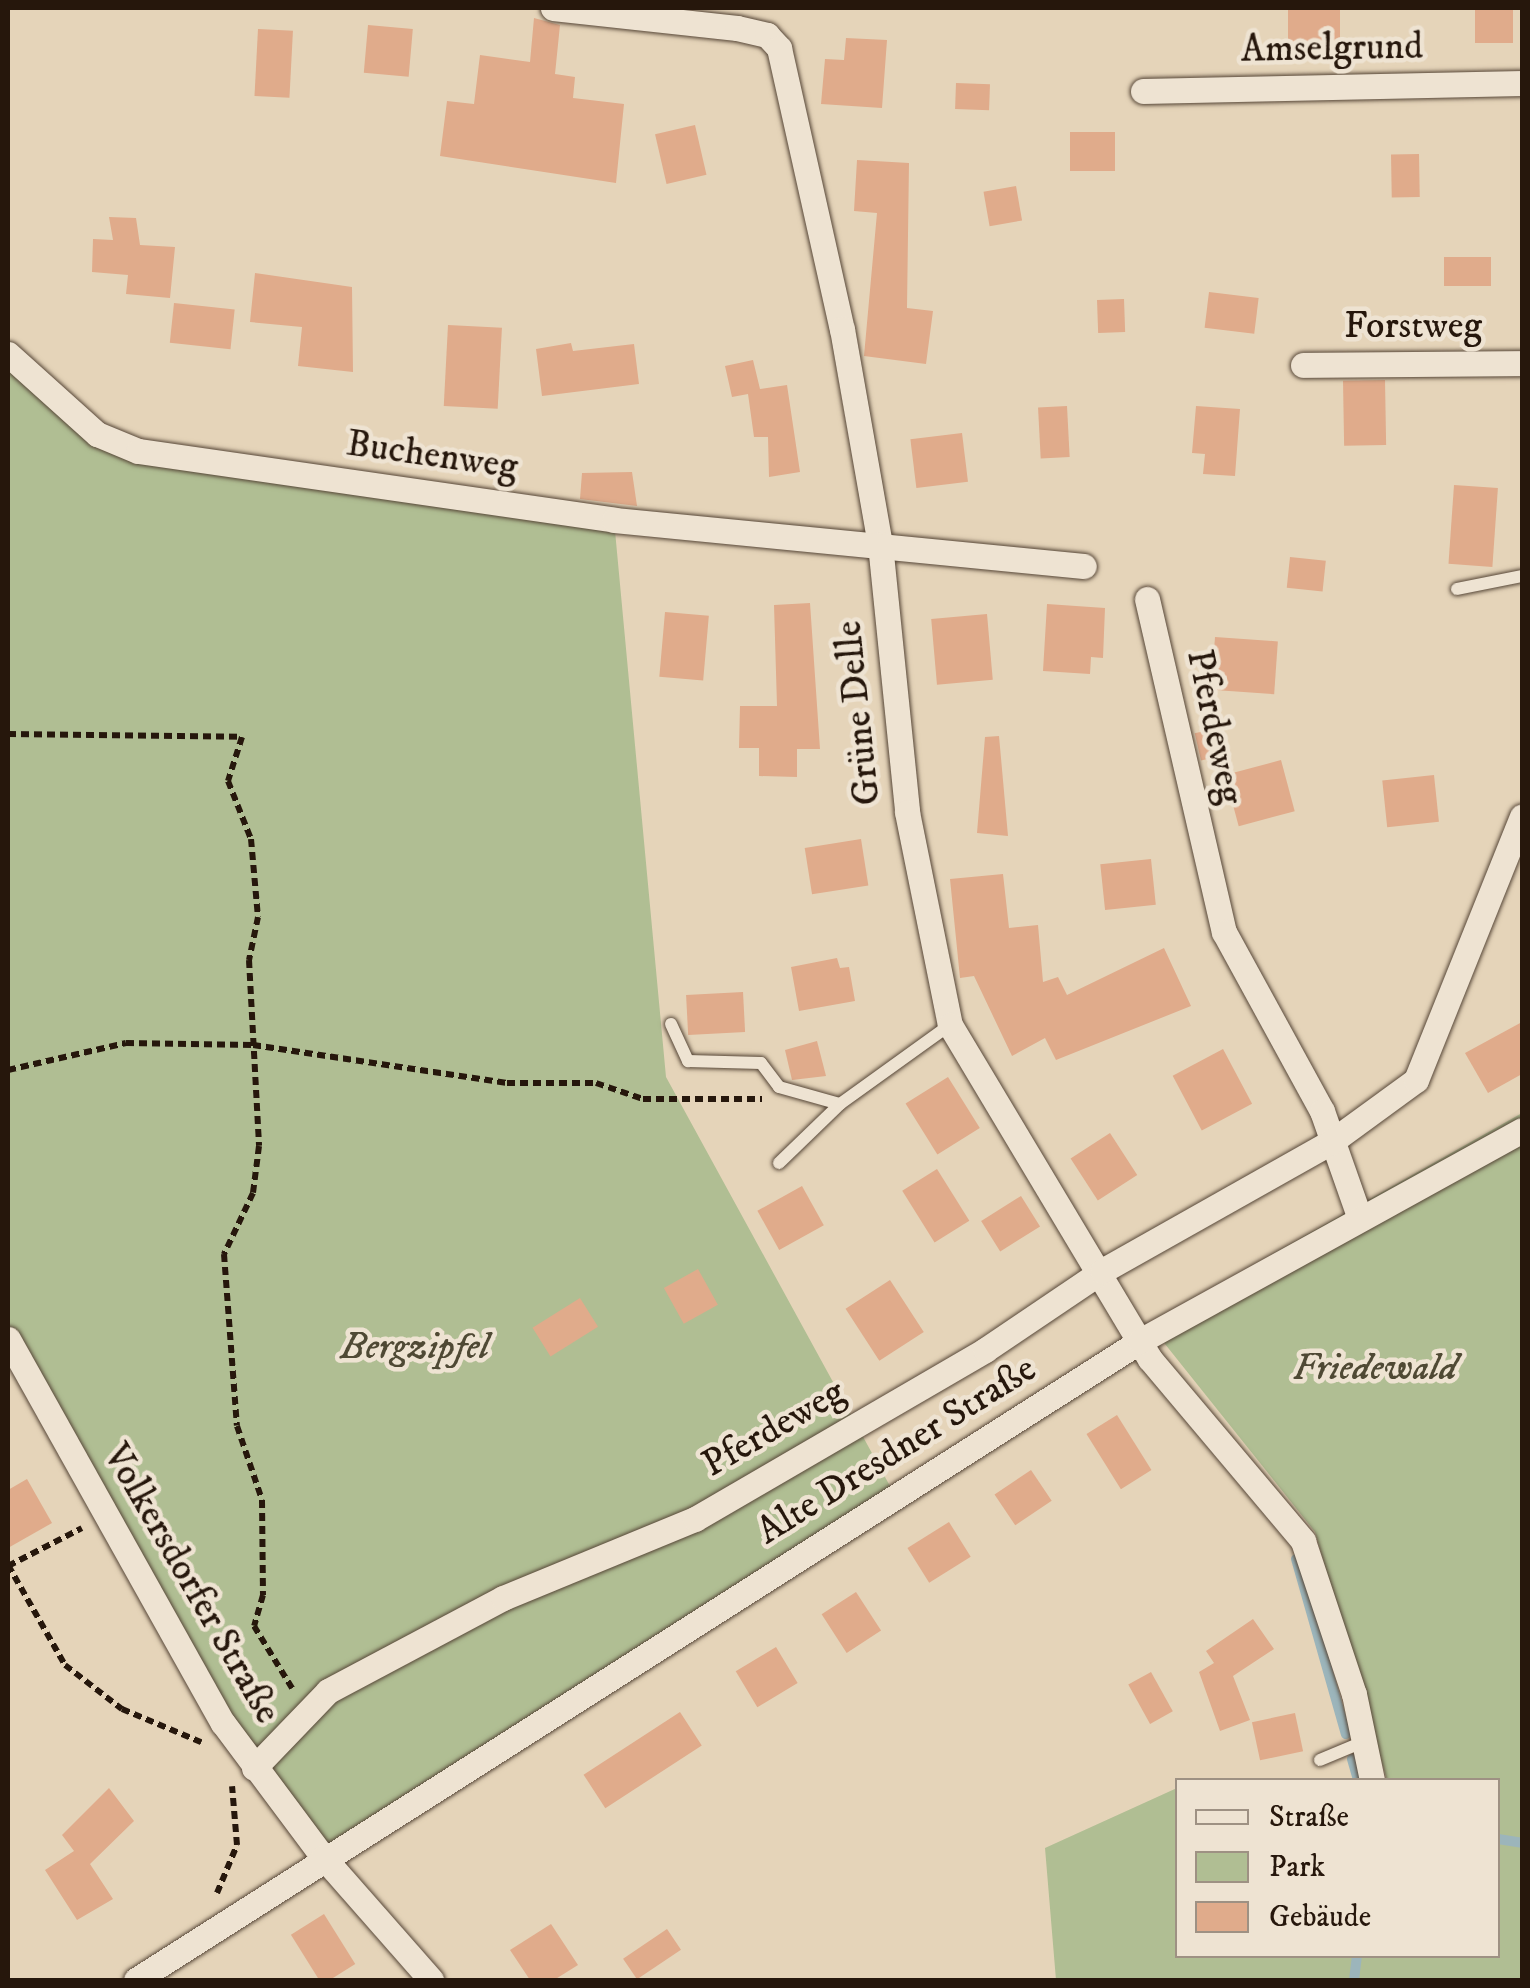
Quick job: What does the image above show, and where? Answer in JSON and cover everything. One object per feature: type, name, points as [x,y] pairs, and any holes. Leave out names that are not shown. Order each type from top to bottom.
[{"type":"street","name":"Grüne Delle","points":[[552,8],[766,36],[778,48],[842,329],[880,544],[907,812],[950,1025],[1102,1271],[1140,1341],[1302,1541],[1372,1778]]},
{"type":"street","name":"Amselgrund","points":[[1143,91],[1522,82]]},
{"type":"street","name":"Buchenweg","points":[[8,354],[97,434],[138,451],[614,520],[1084,566]]},
{"type":"street","name":"Forstweg","points":[[1303,365],[1522,363]]},
{"type":"street","name":"Pferdeweg","points":[[1148,599],[1224,932],[1322,1111],[1360,1219]]},
{"type":"street","name":"Pferdeweg","points":[[242,1774],[309,1707],[503,1598],[695,1518],[984,1350],[1102,1271],[1330,1142],[1416,1080],[1522,816]]},
{"type":"street","name":"Alte Dresdner Straße","points":[[136,1980],[1140,1341],[1522,1130]]},
{"type":"street","name":"Volkersdorfer Straße","points":[[8,1339],[107,1516],[242,1774],[431,1980]]},
{"type":"lane","points":[[1457,589],[1522,576]]},
{"type":"lane","points":[[672,1024],[688,1061],[760,1063],[790,1092],[840,1104]]},
{"type":"lane","points":[[780,1163],[840,1104],[950,1025]]},
{"type":"lane","points":[[1320,1760],[1364,1742]]},
{"type":"path","points":[[8,734],[242,737],[228,781],[251,839],[258,917],[249,960],[260,1146],[253,1193],[224,1254],[230,1362],[237,1426],[262,1500],[263,1595],[254,1626],[309,1707]]},
{"type":"path","points":[[8,1070],[126,1043],[253,1046],[507,1083],[596,1083],[643,1099],[790,1092]]},
{"type":"path","points":[[107,1516],[8,1566],[65,1665],[122,1709],[198,1741]]},
{"type":"path","points":[[208,1933],[194,1912],[222,1888],[234,1860],[242,1774]]},
{"type":"green space","name":"Bergzipfel","points":[[8,354],[97,434],[614,520],[666,1077],[896,1497],[323,1857],[254,1768],[8,1339]]},
{"type":"green space","name":"Friedewald","points":[[1522,1113],[1522,1980],[1056,1980],[1045,1848],[1175,1789],[1175,1958],[1500,1958],[1500,1778],[1386,1778],[1315,1532],[1149,1324]]},
{"type":"building","points":[[1288,8],[1340,8],[1340,46],[1288,46]]},
{"type":"building","points":[[1475,8],[1513,8],[1513,43],[1475,43]]},
{"type":"building","points":[[534,18],[560,25],[555,74],[575,77],[573,98],[624,104],[616,183],[440,156],[447,101],[474,104],[480,55],[530,62]]},
{"type":"building","points":[[368,25],[413,29],[409,77],[364,73]]},
{"type":"building","points":[[258,29],[293,31],[289,98],[254,96]]},
{"type":"building","points":[[846,38],[887,40],[882,108],[821,104],[825,59],[844,60]]},
{"type":"building","points":[[956,83],[990,84],[989,110],[955,109]]},
{"type":"building","points":[[695,125],[706,175],[667,184],[655,134]]},
{"type":"building","points":[[1070,132],[1115,132],[1115,171],[1070,171]]},
{"type":"building","points":[[1391,154],[1419,154],[1420,197],[1392,197]]},
{"type":"building","points":[[857,160],[909,163],[907,308],[933,311],[926,364],[864,356],[877,213],[854,211]]},
{"type":"building","points":[[1016,186],[1022,220],[990,226],[984,192]]},
{"type":"building","points":[[109,217],[136,218],[140,245],[175,247],[170,298],[126,294],[128,275],[92,272],[93,239],[113,240]]},
{"type":"building","points":[[1444,257],[1491,257],[1491,286],[1444,286]]},
{"type":"building","points":[[255,273],[352,287],[353,372],[298,366],[302,327],[250,322]]},
{"type":"building","points":[[1209,292],[1259,298],[1254,334],[1205,328]]},
{"type":"building","points":[[1124,299],[1125,332],[1098,333],[1097,300]]},
{"type":"building","points":[[174,303],[235,309],[230,349],[170,343]]},
{"type":"building","points":[[448,325],[502,328],[498,409],[444,406]]},
{"type":"building","points":[[571,343],[573,351],[634,344],[639,384],[542,396],[536,349]]},
{"type":"building","points":[[753,360],[760,389],[787,385],[800,472],[769,477],[768,437],[754,437],[748,394],[732,397],[725,366]]},
{"type":"building","points":[[1385,380],[1386,445],[1344,446],[1343,381]]},
{"type":"building","points":[[1067,406],[1070,457],[1041,458],[1038,408]]},
{"type":"building","points":[[1196,406],[1240,409],[1235,476],[1203,474],[1205,454],[1192,453]]},
{"type":"building","points":[[962,433],[968,482],[916,488],[910,439]]},
{"type":"building","points":[[632,472],[637,506],[580,499],[582,473]]},
{"type":"building","points":[[1454,485],[1498,488],[1492,567],[1448,564]]},
{"type":"building","points":[[1290,557],[1326,561],[1323,592],[1287,588]]},
{"type":"building","points":[[810,603],[820,749],[797,749],[797,777],[759,776],[759,748],[739,748],[740,706],[777,706],[774,605]]},
{"type":"building","points":[[1047,604],[1105,608],[1103,658],[1091,657],[1090,674],[1043,671]]},
{"type":"building","points":[[665,612],[709,616],[703,681],[659,677]]},
{"type":"building","points":[[987,614],[993,680],[937,685],[931,619]]},
{"type":"building","points":[[1215,637],[1278,641],[1274,694],[1211,690]]},
{"type":"building","points":[[1222,727],[1228,754],[1201,761],[1195,733]]},
{"type":"building","points":[[999,736],[1008,836],[977,833],[985,737]]},
{"type":"building","points":[[1281,760],[1295,811],[1239,826],[1225,775]]},
{"type":"building","points":[[1434,775],[1439,822],[1387,827],[1382,780]]},
{"type":"building","points":[[861,839],[868,885],[812,894],[805,848]]},
{"type":"building","points":[[1151,859],[1156,905],[1105,910],[1100,864]]},
{"type":"building","points":[[1003,874],[1009,928],[1038,925],[1043,982],[1058,977],[1067,995],[1164,948],[1191,1006],[1056,1060],[1045,1038],[1012,1056],[974,976],[960,978],[950,879]]},
{"type":"building","points":[[837,958],[840,968],[849,967],[855,1001],[799,1011],[791,967]]},
{"type":"building","points":[[743,992],[745,1032],[688,1035],[686,995]]},
{"type":"building","points":[[1522,1022],[1522,1074],[1488,1093],[1465,1053]]},
{"type":"building","points":[[817,1041],[826,1076],[792,1080],[785,1050]]},
{"type":"building","points":[[1223,1049],[1252,1104],[1202,1131],[1173,1076]]},
{"type":"building","points":[[948,1077],[980,1128],[937,1154],[906,1103]]},
{"type":"building","points":[[1110,1133],[1137,1175],[1098,1201],[1071,1159]]},
{"type":"building","points":[[937,1169],[969,1221],[935,1242],[902,1191]]},
{"type":"building","points":[[802,1186],[824,1225],[779,1250],[757,1211]]},
{"type":"building","points":[[1021,1196],[1040,1227],[1000,1251],[981,1221]]},
{"type":"building","points":[[698,1269],[718,1305],[684,1324],[664,1288]]},
{"type":"building","points":[[890,1280],[924,1332],[879,1361],[846,1309]]},
{"type":"building","points":[[580,1298],[598,1327],[551,1357],[533,1328]]},
{"type":"building","points":[[1117,1415],[1151,1470],[1121,1489],[1086,1434]]},
{"type":"building","points":[[1031,1470],[1052,1501],[1015,1525],[995,1495]]},
{"type":"building","points":[[27,1479],[52,1523],[8,1548],[8,1490]]},
{"type":"building","points":[[949,1522],[971,1557],[929,1583],[907,1548]]},
{"type":"building","points":[[856,1592],[881,1631],[847,1653],[822,1614]]},
{"type":"building","points":[[1253,1619],[1274,1649],[1233,1676],[1250,1720],[1220,1731],[1199,1672],[1214,1663],[1206,1651]]},
{"type":"building","points":[[776,1647],[798,1683],[757,1707],[736,1671]]},
{"type":"building","points":[[1151,1672],[1173,1711],[1150,1724],[1128,1685]]},
{"type":"building","points":[[680,1712],[702,1746],[605,1808],[584,1775]]},
{"type":"building","points":[[1295,1713],[1303,1751],[1260,1760],[1252,1722]]},
{"type":"building","points":[[109,1788],[134,1821],[90,1864],[113,1899],[77,1920],[45,1870],[74,1851],[62,1835]]},
{"type":"building","points":[[324,1914],[355,1964],[330,1980],[319,1980],[291,1935]]},
{"type":"building","points":[[551,1924],[578,1965],[554,1980],[530,1980],[510,1950]]},
{"type":"building","points":[[667,1929],[681,1950],[637,1979],[623,1959]]},
{"type":"waterway","points":[[1296,1559],[1346,1734]]},
{"type":"waterway","points":[[1352,1759],[1357,1778]]},
{"type":"waterway","points":[[1500,1839],[1522,1843]]},
{"type":"waterway","points":[[1354,1980],[1357,1958]]}]
